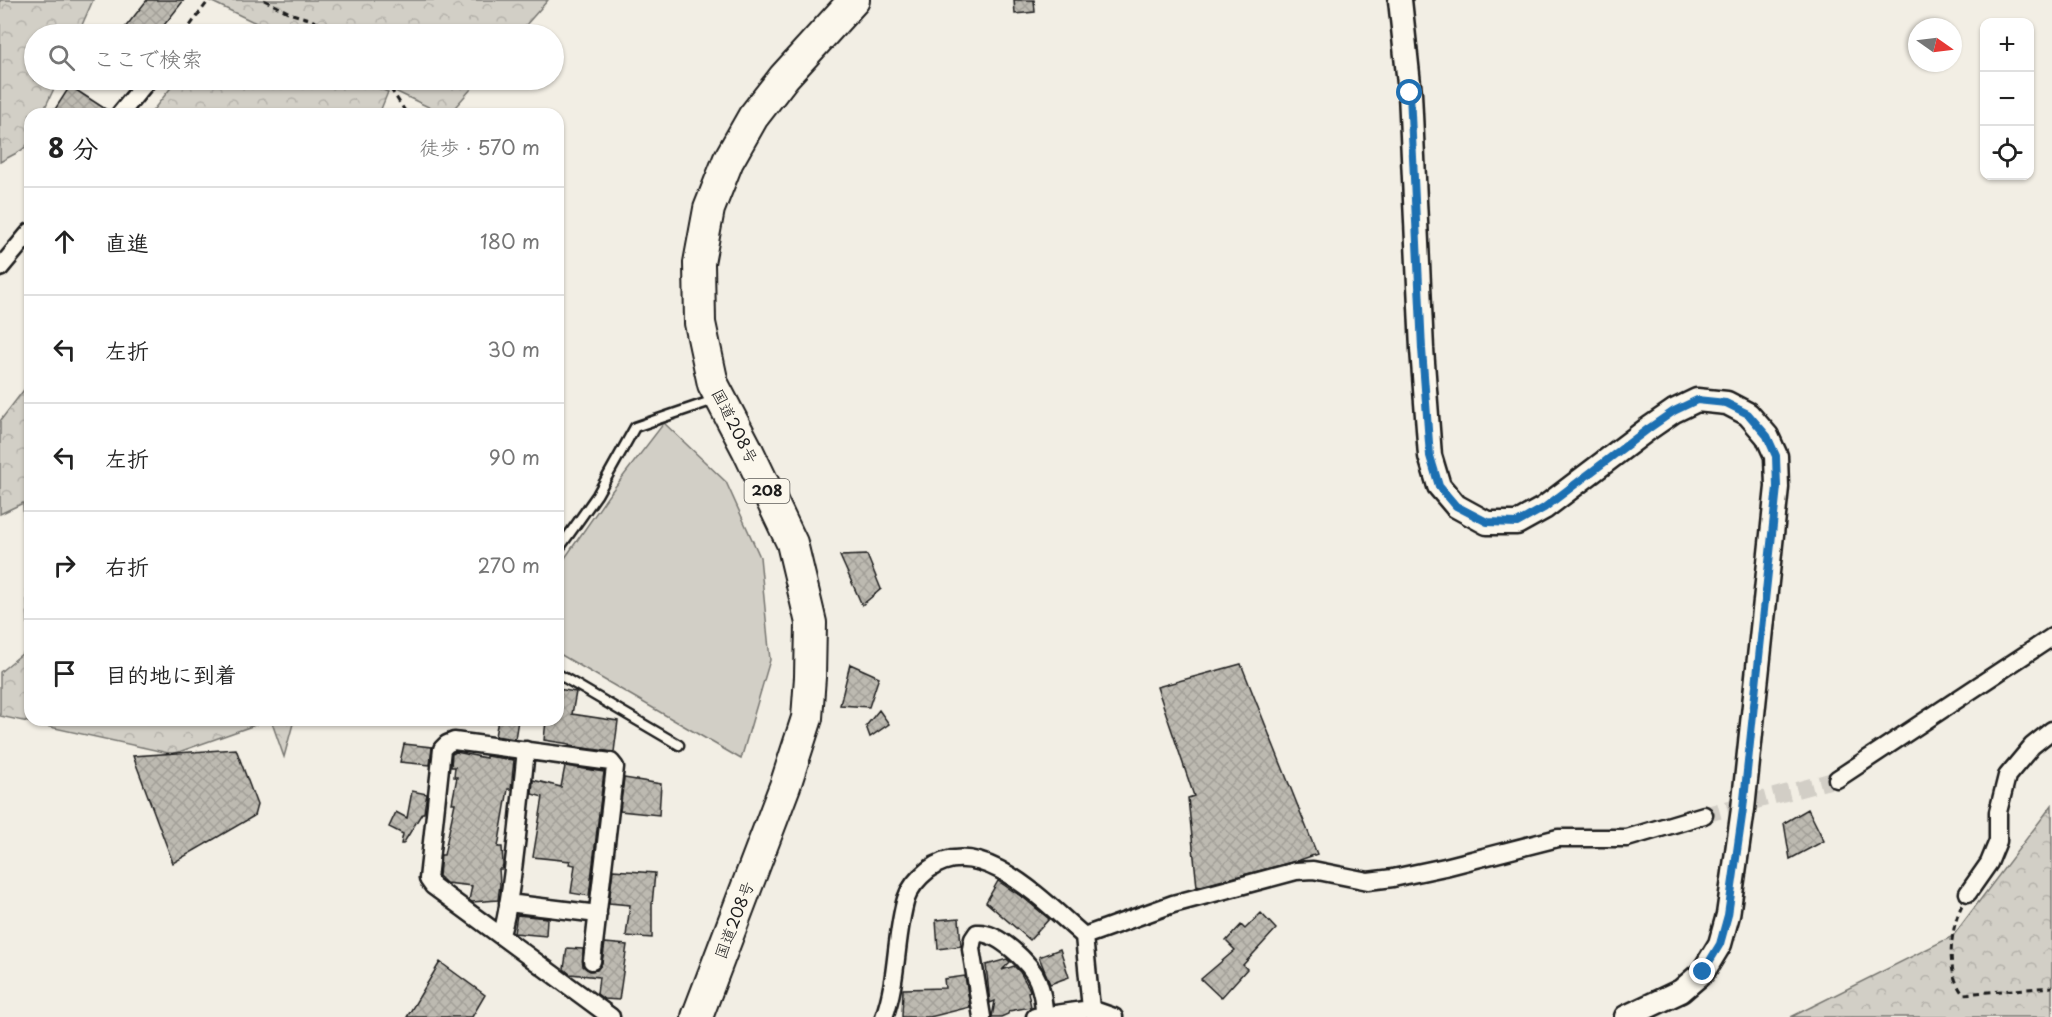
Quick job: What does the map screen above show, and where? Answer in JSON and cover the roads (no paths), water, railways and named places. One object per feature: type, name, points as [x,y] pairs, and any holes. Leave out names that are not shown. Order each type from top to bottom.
[{"type":"highway","name":"国道208号","points":[[697,1017],[785,786],[807,718],[811,623],[792,543],[713,384],[700,323],[699,263],[709,209],[728,161],[753,117],[784,77],[854,0]]},
{"type":"street","points":[[1401,0],[1410,93],[1422,349],[1430,456],[1439,486],[1456,506],[1487,522],[1517,523],[1544,508],[1666,417],[1697,400],[1726,403],[1748,414],[1767,436],[1776,456],[1777,487],[1743,809],[1720,944],[1703,972],[1682,991],[1626,1017]]},
{"type":"street","points":[[125,108],[140,90]]},
{"type":"street","points":[[0,268],[24,239]]},
{"type":"street","points":[[1837,779],[2052,637]]},
{"type":"street","points":[[1968,893],[1989,863],[1998,841],[1998,812],[2007,776],[2032,746],[2052,730]]},
{"type":"street","points":[[592,961],[615,767],[611,762],[454,741],[442,749],[428,879],[433,886],[611,1017]]},
{"type":"street","points":[[500,935],[504,930],[508,903],[526,750]]},
{"type":"street","points":[[1084,936],[1173,904],[1296,871],[1313,870],[1368,881],[1376,880],[1444,867],[1558,838],[1627,838],[1704,815]]},
{"type":"street","points":[[885,1017],[907,898],[917,879],[936,864],[953,858],[973,858],[1005,871],[1084,936],[1091,1009]]},
{"type":"street","points":[[508,903],[598,914]]},
{"type":"street","points":[[982,1017],[971,949],[977,933],[984,932],[1005,944],[1031,968],[1038,981],[1039,1016],[1091,1009],[1114,1017]]},
{"type":"lane","points":[[564,542],[597,495],[635,427],[720,398]]},
{"type":"lane","points":[[564,678],[679,745]]},
{"type":"tunnel","points":[[1704,815],[1837,779]]}]
